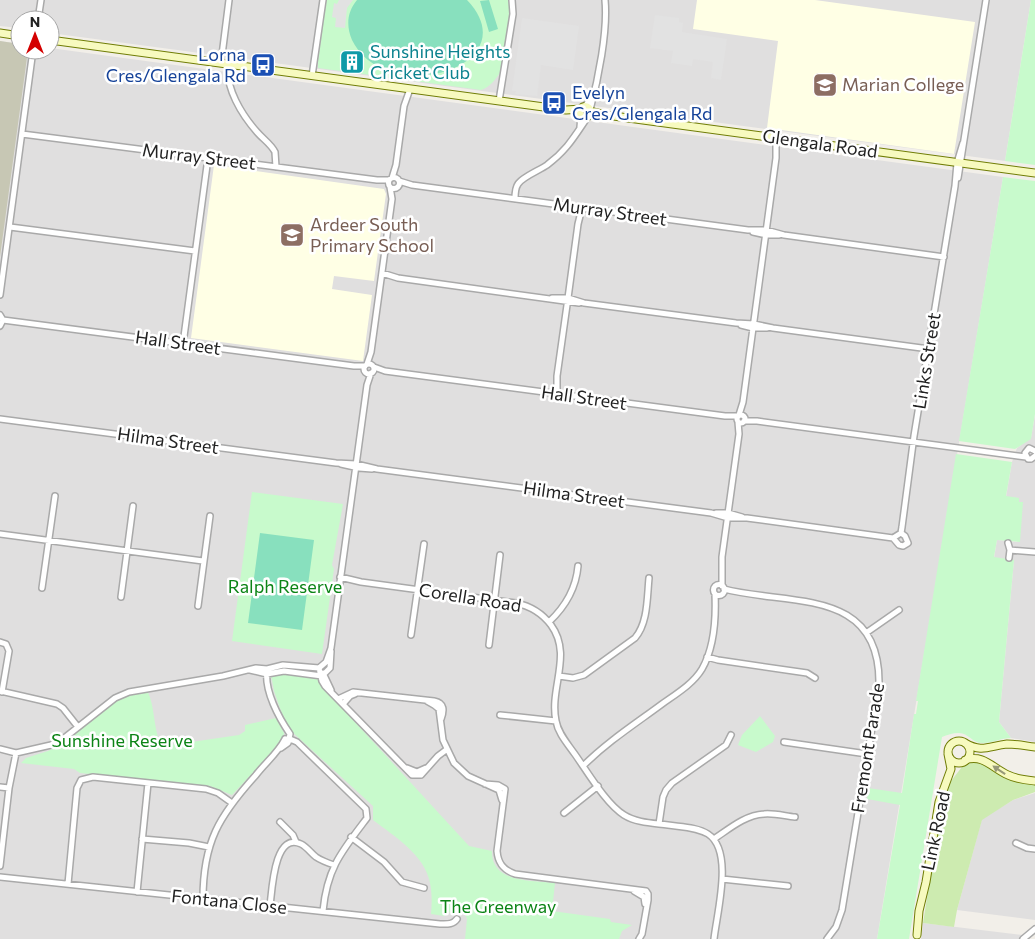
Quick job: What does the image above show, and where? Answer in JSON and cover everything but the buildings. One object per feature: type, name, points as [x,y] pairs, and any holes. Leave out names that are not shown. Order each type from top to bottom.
[{"type":"street","points":[[229,0],[225,64],[237,103],[254,129],[274,150],[273,166]]},
{"type":"street","points":[[312,76],[323,0]]},
{"type":"street","points":[[499,101],[513,14],[512,0]]},
{"type":"street","points":[[514,199],[520,182],[554,159],[571,143],[579,130],[594,95],[604,28],[605,0]]},
{"type":"street","name":"Links Street","points":[[897,535],[986,0]]},
{"type":"street","name":"Glengala Road","points":[[60,41],[1035,173]]},
{"type":"street","points":[[0,295],[33,60]]},
{"type":"street","points":[[0,749],[16,753],[52,745],[115,698],[144,689],[256,668],[267,672],[284,671],[322,675],[328,672],[331,664],[331,648],[406,88]]},
{"type":"street","name":"Murray Street","points":[[22,134],[944,256]]},
{"type":"street","points":[[582,763],[688,685],[702,669],[708,657],[720,590],[728,516],[779,139]]},
{"type":"street","points":[[183,344],[208,158]]},
{"type":"street","points":[[555,394],[580,208]]},
{"type":"street","points":[[10,227],[196,251]]},
{"type":"street","points":[[381,276],[929,350]]},
{"type":"street","points":[[0,326],[1,317]]},
{"type":"street","name":"Hall Street","points":[[1,317],[183,344],[1010,455],[1030,455],[1035,444]]},
{"type":"street","name":"Hilma Street","points":[[0,419],[711,514],[897,535]]},
{"type":"street","points":[[1030,455],[1035,451]]},
{"type":"street","points":[[42,588],[55,496]]},
{"type":"street","points":[[121,597],[133,506]]},
{"type":"street","points":[[198,606],[210,516]]},
{"type":"street","points":[[0,534],[203,561]]},
{"type":"street","points":[[1008,543],[1010,550],[1009,558]]},
{"type":"street","points":[[411,635],[424,544]]},
{"type":"street","points":[[1010,550],[1034,553]]},
{"type":"street","points":[[488,645],[500,556]]},
{"type":"street","points":[[549,622],[570,597],[578,566]]},
{"type":"street","points":[[559,676],[573,678],[584,675],[635,638],[641,631],[644,622],[649,578]]},
{"type":"street","name":"Corella Road","points":[[340,580],[495,600],[525,606],[540,613],[549,622],[560,644],[561,655],[555,708],[560,734],[598,786],[624,815],[636,820],[700,830],[714,839]]},
{"type":"street","name":"Fremont Parade","points":[[720,590],[827,606],[853,620],[866,633],[876,655],[879,686],[842,910],[836,927],[827,939]]},
{"type":"street","points":[[866,633],[899,610]]},
{"type":"street","points":[[0,642],[7,646],[9,651],[1,691],[57,704],[63,708],[78,727]]},
{"type":"street","points":[[267,672],[279,665],[319,668],[326,662],[331,648]]},
{"type":"street","points":[[708,657],[808,673],[815,678]]},
{"type":"street","points":[[319,668],[338,699],[404,766],[414,772],[420,771],[434,760],[448,753]]},
{"type":"street","points":[[267,672],[270,693],[288,740],[303,749],[366,809],[367,818],[351,837],[334,865],[326,887],[323,912]]},
{"type":"street","points":[[338,699],[350,692],[440,703],[443,710],[441,735],[448,753],[463,772],[499,790],[502,796],[503,803],[497,854],[500,864],[504,869],[515,874],[631,890],[639,893],[644,897],[646,908],[642,934],[638,939]]},
{"type":"street","points":[[343,704],[350,696],[361,693]]},
{"type":"street","points":[[500,715],[556,721]]},
{"type":"street","points":[[659,824],[666,790],[672,783],[726,744],[731,735]]},
{"type":"street","points":[[203,899],[204,875],[209,847],[215,832],[232,803],[288,740]]},
{"type":"street","points":[[1035,747],[1008,744],[982,749],[957,741],[948,749],[948,754],[954,762],[973,758],[982,759],[1009,776],[1035,781]]},
{"type":"street","points":[[784,742],[867,754]]},
{"type":"street","points":[[964,761],[970,751],[965,743]]},
{"type":"street","points":[[0,866],[9,788],[16,753]]},
{"type":"street","name":"Link Road","points":[[917,937],[918,911],[926,882],[939,802],[951,768],[948,754]]},
{"type":"street","name":"Link Road","points":[[947,781],[964,761]]},
{"type":"street","points":[[68,884],[77,788],[81,780],[93,777],[206,789],[218,793],[232,803]]},
{"type":"street","points":[[137,892],[148,783]]},
{"type":"street","points":[[564,812],[598,786]]},
{"type":"street","points":[[0,787],[9,788]]},
{"type":"street","points":[[714,939],[723,863],[722,854],[714,839],[742,820],[753,815],[765,814],[796,817]]},
{"type":"street","points":[[280,822],[293,835],[296,842],[303,845],[322,861],[334,865]]},
{"type":"street","points":[[351,837],[384,862],[402,882],[424,888]]},
{"type":"street","points":[[142,839],[189,843],[209,847]]},
{"type":"street","points":[[270,906],[275,864],[286,846],[296,842]]},
{"type":"street","points":[[1016,843],[1035,849]]},
{"type":"street","name":"Fontana Close","points":[[0,877],[440,924],[450,924],[457,919]]},
{"type":"street","points":[[722,879],[788,886]]},
{"type":"street","points":[[1023,939],[1035,929]]},
{"type":"shaded area","points":[[0,0],[1031,0],[1005,161],[60,34],[60,10],[10,10],[10,27],[0,26]]},
{"type":"shaded area","points":[[339,0],[353,0],[347,8],[345,28],[335,27],[336,18],[332,17],[334,3],[337,4]]},
{"type":"shaded area","points":[[697,0],[815,0],[975,22],[954,154],[767,128],[778,41],[693,29]]},
{"type":"shaded area","points":[[655,15],[679,18],[679,22],[683,23],[682,32],[727,39],[721,80],[711,78],[713,62],[693,59],[692,66],[671,63],[673,51],[650,48]]},
{"type":"shaded area","points":[[522,18],[579,26],[573,70],[541,65],[537,96],[515,94],[516,91],[512,91]]},
{"type":"shaded area","points":[[0,41],[10,42],[10,60],[60,60],[60,49],[1003,177],[877,939],[0,939]]},
{"type":"shaded area","points":[[0,41],[10,42],[10,60],[27,60],[0,257]]},
{"type":"shaded area","name":"Ardeer South Primary School","points":[[214,165],[384,189],[386,194],[374,281],[334,276],[332,289],[372,295],[363,361],[191,338]]},
{"type":"shaded area","points":[[1035,415],[1035,742],[1011,738],[999,722],[1014,560],[994,558],[997,540],[1019,542],[1019,499],[1006,497],[1012,462],[1017,448],[1031,438]]},
{"type":"shaded area","points":[[1035,793],[1035,920],[957,910],[982,819],[1013,800]]},
{"type":"shaded area","points":[[923,923],[1023,935],[1026,939],[921,939]]},
{"type":"green space","points":[[326,0],[509,0],[508,36],[501,71],[487,87],[481,90],[318,68]]},
{"type":"green space","points":[[357,0],[467,0],[482,24],[481,44],[468,60],[446,71],[420,76],[394,73],[370,61],[352,40],[348,19],[351,9]]},
{"type":"green space","points":[[489,0],[498,29],[489,32],[480,1]]},
{"type":"green space","points":[[1031,0],[1035,0],[1035,165],[1005,161]]},
{"type":"green space","points":[[1003,177],[1035,181],[1035,414],[1031,439],[1015,449],[959,441]]},
{"type":"green space","points":[[956,454],[1012,462],[1006,496],[1019,498],[1019,502],[1023,502],[1020,542],[997,540],[994,557],[1014,560],[999,722],[1011,738],[979,743],[962,733],[942,737],[909,939],[877,939],[900,805],[867,799],[868,788],[902,793]]},
{"type":"green space","name":"Ralph Reserve","points":[[252,492],[343,504],[332,565],[334,569],[322,654],[232,641]]},
{"type":"green space","points":[[260,533],[314,540],[302,630],[248,623]]},
{"type":"green space","name":"The Greenway","points":[[271,675],[302,675],[318,679],[331,696],[469,846],[492,851],[493,861],[498,869],[514,878],[555,883],[552,911],[610,919],[611,922],[632,925],[622,931],[619,939],[465,939],[467,919],[464,911],[456,907],[444,916],[431,914],[432,898],[430,883],[422,864],[408,847],[373,820],[373,806],[290,730],[274,691]]},
{"type":"green space","name":"Sunshine Reserve","points":[[147,691],[152,705],[158,736],[164,746],[239,735],[245,731],[245,725],[276,718],[284,733],[283,741],[232,795],[210,786],[80,773],[74,769],[21,763],[26,758],[60,745],[118,699]]},
{"type":"green space","points":[[760,716],[775,736],[773,742],[756,752],[738,745],[742,735]]},
{"type":"green space","points":[[973,761],[1007,778],[1035,784],[1035,792],[1013,800],[982,820],[954,927],[923,923],[942,805],[951,781],[965,763]]},
{"type":"place","name":"Sunshine Heights Cricket Club","points":[[352,62]]},
{"type":"place","name":"Lorna Cres/Glengala Rd","points":[[263,65]]},
{"type":"place","name":"Marian College","points":[[825,85]]},
{"type":"place","name":"Evelyn Cres/Glengala Rd","points":[[554,103]]},
{"type":"place","name":"Ardeer South Primary School","points":[[292,235]]}]
